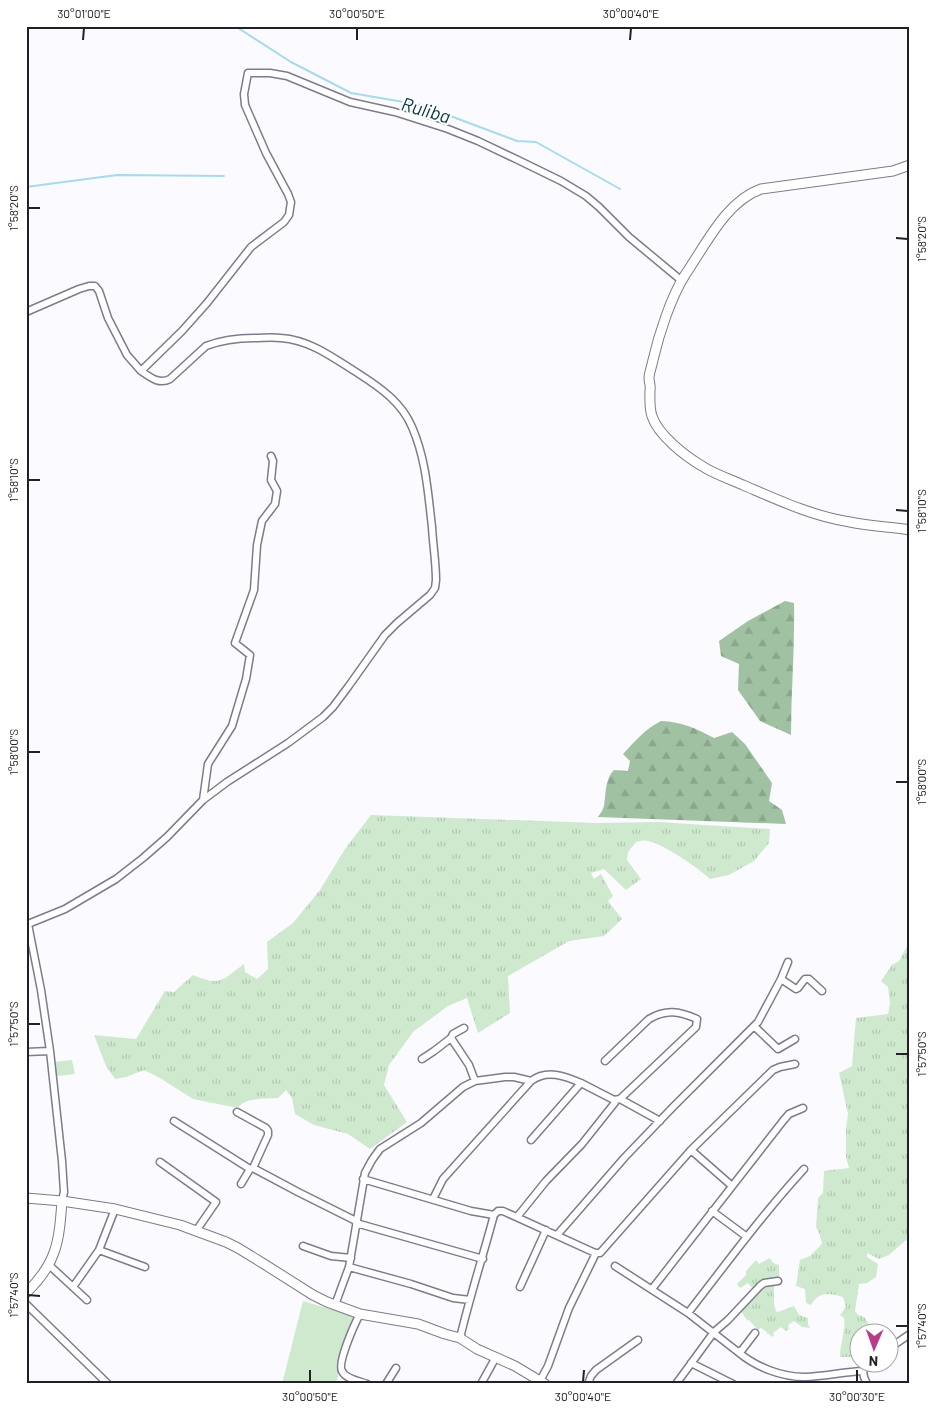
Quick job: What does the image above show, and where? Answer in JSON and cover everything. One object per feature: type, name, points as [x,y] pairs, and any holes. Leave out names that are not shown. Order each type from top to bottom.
[{"type":"main road","points":[[910,165],[893,171],[772,188],[752,193],[734,206],[724,217],[682,281],[668,313],[649,378],[652,416],[668,440],[702,466],[809,512],[849,522],[910,530]]},
{"type":"main road","points":[[26,1198],[116,1209],[180,1225],[226,1242],[313,1295],[335,1306],[360,1314],[418,1324],[460,1338],[477,1349],[542,1382]]},
{"type":"main road","points":[[26,1293],[49,1265],[56,1248],[62,1201]]},
{"type":"street","points":[[141,371],[208,303],[251,247],[284,222],[289,215],[291,202],[288,194],[266,152],[245,105],[244,94],[248,73],[270,73],[287,76],[350,102],[395,112],[448,129],[561,180],[586,196],[629,237],[682,281]]},
{"type":"street","points":[[26,312],[79,289],[95,286],[99,291],[108,318],[127,355],[141,371],[156,380],[166,381],[170,379],[206,346],[230,340],[282,338],[312,346],[328,353],[393,399],[412,426],[425,469],[436,576],[435,588],[430,595],[384,635],[348,687],[323,717],[203,800],[167,838],[116,879],[65,909],[27,924],[41,990],[50,1051],[62,1161],[64,1192],[62,1201]]},
{"type":"street","points":[[203,800],[208,764],[232,726],[246,679],[250,655],[235,643],[254,590],[257,545],[262,521],[274,504],[276,491],[271,480],[273,461],[271,456]]},
{"type":"street","points":[[557,1235],[660,1121],[754,1026],[763,1014],[788,962]]},
{"type":"street","points":[[781,979],[796,989],[805,979],[809,978],[822,991]]},
{"type":"street","points":[[517,1217],[546,1182],[582,1144],[618,1100],[696,1027],[697,1019],[672,1012],[663,1012],[656,1015],[649,1019],[604,1061]]},
{"type":"street","points":[[754,1026],[778,1049],[795,1039]]},
{"type":"street","points":[[422,1059],[451,1038],[453,1034],[464,1028]]},
{"type":"street","points":[[451,1038],[469,1065],[475,1081]]},
{"type":"street","points":[[26,1052],[50,1051]]},
{"type":"street","points":[[542,1382],[569,1308],[596,1253],[600,1252],[691,1150],[773,1070],[795,1064]]},
{"type":"street","points":[[433,1199],[443,1179],[531,1081],[540,1076],[558,1075],[581,1083],[660,1121]]},
{"type":"street","points":[[335,1306],[351,1258],[363,1179],[372,1160],[380,1149],[421,1123],[464,1087],[475,1081],[514,1077],[531,1081]]},
{"type":"street","points":[[531,1140],[581,1083]]},
{"type":"street","points":[[652,1289],[783,1121],[790,1114],[803,1108]]},
{"type":"street","points":[[237,1112],[266,1128],[268,1131],[268,1135],[252,1168],[241,1184]]},
{"type":"street","points":[[174,1121],[252,1168],[356,1222],[483,1259]]},
{"type":"street","points":[[691,1150],[732,1186]]},
{"type":"street","points":[[160,1162],[216,1202],[196,1231]]},
{"type":"street","points":[[688,1313],[780,1195],[804,1169]]},
{"type":"street","points":[[363,1179],[471,1211],[494,1215]]},
{"type":"street","points":[[74,1287],[99,1250],[116,1209]]},
{"type":"street","points":[[460,1338],[494,1215],[498,1211],[503,1211],[517,1217],[596,1253]]},
{"type":"street","points":[[712,1211],[747,1236]]},
{"type":"street","points":[[520,1287],[546,1230]]},
{"type":"street","points":[[304,1246],[331,1256],[351,1258]]},
{"type":"street","points":[[99,1250],[145,1267]]},
{"type":"street","points":[[49,1265],[87,1300]]},
{"type":"street","points":[[615,1266],[688,1313],[749,1361],[759,1366],[788,1376],[853,1372]]},
{"type":"street","points":[[349,1267],[453,1298],[470,1300]]},
{"type":"street","points":[[676,1384],[714,1332],[760,1286],[764,1283],[778,1282]]},
{"type":"street","points":[[26,1304],[108,1384]]},
{"type":"street","points":[[360,1314],[347,1344],[341,1367],[342,1372],[347,1376],[367,1384]]},
{"type":"street","points":[[738,1352],[742,1350],[755,1333]]},
{"type":"street","points":[[898,1343],[910,1334]]},
{"type":"street","points":[[588,1384],[596,1370],[638,1340]]},
{"type":"street","points":[[481,1384],[496,1357]]},
{"type":"street","points":[[691,1363],[733,1384]]},
{"type":"street","points":[[386,1384],[396,1368]]},
{"type":"street","points":[[863,1372],[867,1384]]},
{"type":"green space","points":[[785,601],[794,603],[791,735],[760,721],[738,690],[739,664],[721,656],[719,641],[748,621]]},
{"type":"green space","points":[[661,721],[689,726],[714,738],[732,732],[745,744],[772,783],[769,801],[782,810],[786,824],[598,817],[604,806],[606,786],[611,774],[614,770],[628,771],[630,761],[623,754],[645,732]]},
{"type":"green space","points":[[371,815],[596,823],[658,822],[770,829],[769,843],[754,861],[729,875],[710,879],[671,851],[655,843],[645,841],[636,842],[628,852],[627,860],[641,879],[626,890],[604,869],[591,873],[594,879],[601,874],[613,896],[608,901],[622,919],[604,936],[569,941],[508,976],[510,1013],[478,1033],[467,998],[448,1006],[413,1032],[389,1065],[384,1085],[407,1122],[370,1149],[348,1134],[314,1125],[295,1114],[292,1098],[286,1090],[278,1098],[251,1100],[241,1104],[238,1108],[193,1099],[144,1070],[115,1079],[106,1066],[94,1035],[136,1039],[165,991],[174,992],[193,975],[210,981],[221,980],[244,964],[245,972],[257,979],[268,969],[267,942],[293,923],[320,890],[345,849]]},
{"type":"green space","points":[[910,941],[910,1243],[906,1240],[889,1255],[879,1259],[867,1253],[867,1257],[878,1264],[876,1277],[867,1283],[859,1284],[855,1311],[868,1322],[848,1322],[848,1357],[840,1357],[844,1333],[844,1318],[840,1315],[846,1307],[843,1297],[821,1295],[811,1305],[806,1303],[805,1289],[796,1286],[800,1260],[810,1256],[822,1244],[816,1227],[818,1198],[823,1193],[824,1171],[849,1168],[846,1157],[848,1114],[839,1073],[852,1066],[856,1018],[888,1014],[890,1003],[888,987],[881,981],[892,965],[899,961]]},
{"type":"green space","points":[[72,1060],[75,1074],[57,1076],[54,1062]]},
{"type":"green space","points":[[770,1258],[773,1263],[779,1265],[779,1280],[770,1281],[755,1291],[748,1283],[740,1288],[737,1284],[756,1260],[759,1264]]},
{"type":"green space","points":[[774,1283],[776,1311],[794,1306],[799,1315],[808,1318],[810,1328],[802,1327],[794,1321],[788,1325],[789,1329],[786,1331],[781,1327],[773,1333],[772,1337],[761,1328],[758,1330],[739,1310],[760,1287]]},
{"type":"green space","points":[[303,1301],[353,1316],[336,1384],[282,1384]]},
{"type":"waterway","name":"Ruliba","points":[[235,26],[291,62],[351,93],[421,105],[517,141],[536,142],[620,189]]},
{"type":"waterway","points":[[26,187],[117,175],[224,176]]}]
